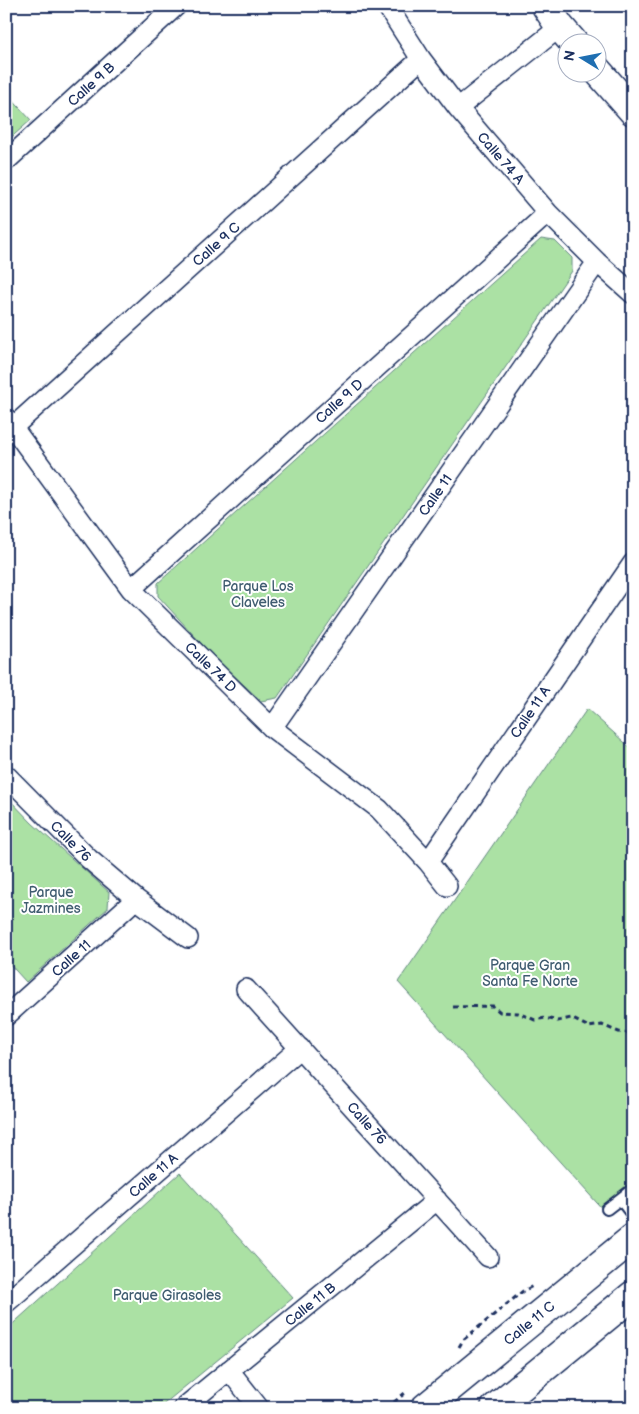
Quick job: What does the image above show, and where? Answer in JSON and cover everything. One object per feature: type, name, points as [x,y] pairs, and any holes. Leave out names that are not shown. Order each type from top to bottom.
[{"type":"main road","points":[[606,80],[633,111]]},
{"type":"main road","name":"Calle 11 C","points":[[425,1408],[633,1238]]},
{"type":"main road","points":[[495,1408],[633,1295]]},
{"type":"street","name":"Calle 9 B","points":[[6,161],[176,6]]},
{"type":"street","name":"Calle 74 A","points":[[387,6],[421,60],[458,108],[548,214],[633,294]]},
{"type":"street","points":[[458,108],[560,25]]},
{"type":"street","name":"Calle 9 C","points":[[9,423],[421,60]]},
{"type":"street","name":"Calle 9 D","points":[[130,589],[548,214]]},
{"type":"street","name":"Calle 11","points":[[272,728],[597,262]]},
{"type":"street","name":"Calle 74 D","points":[[9,423],[130,589],[272,728],[379,810],[428,862],[447,886]]},
{"type":"street","name":"Calle 11 A","points":[[428,862],[633,562]]},
{"type":"street","name":"Calle 76","points":[[6,775],[89,859],[136,899],[188,938]]},
{"type":"street","name":"Calle 11","points":[[6,1016],[136,899]]},
{"type":"street","name":"Calle 76","points":[[246,989],[488,1257]]},
{"type":"street","name":"Calle 11 A","points":[[6,1303],[300,1048]]},
{"type":"street","name":"Calle 11 B","points":[[183,1408],[437,1200]]},
{"type":"street","points":[[229,1370],[259,1408]]},
{"type":"lane","points":[[608,1210],[633,1189]]},
{"type":"lane","points":[[620,1199],[633,1216]]},
{"type":"path","points":[[452,1007],[493,1006],[500,1012],[518,1013],[535,1020],[545,1018],[558,1021],[571,1018],[589,1027],[602,1025],[619,1032],[633,1033]]},
{"type":"green space","points":[[6,93],[31,120],[6,142]]},
{"type":"green space","name":"Parque Los Claveles","points":[[541,239],[555,241],[572,258],[572,271],[277,698],[261,701],[210,653],[158,596],[158,583]]},
{"type":"green space","name":"Parque Gran Santa Fe Norte","points":[[587,709],[633,750],[633,1192],[606,1213],[398,982]]},
{"type":"green space","name":"Parque Jazmines","points":[[6,796],[32,823],[109,892],[108,908],[26,982],[6,960]]},
{"type":"green space","name":"Parque Girasoles","points":[[180,1173],[293,1298],[159,1408],[6,1408],[6,1330]]}]
